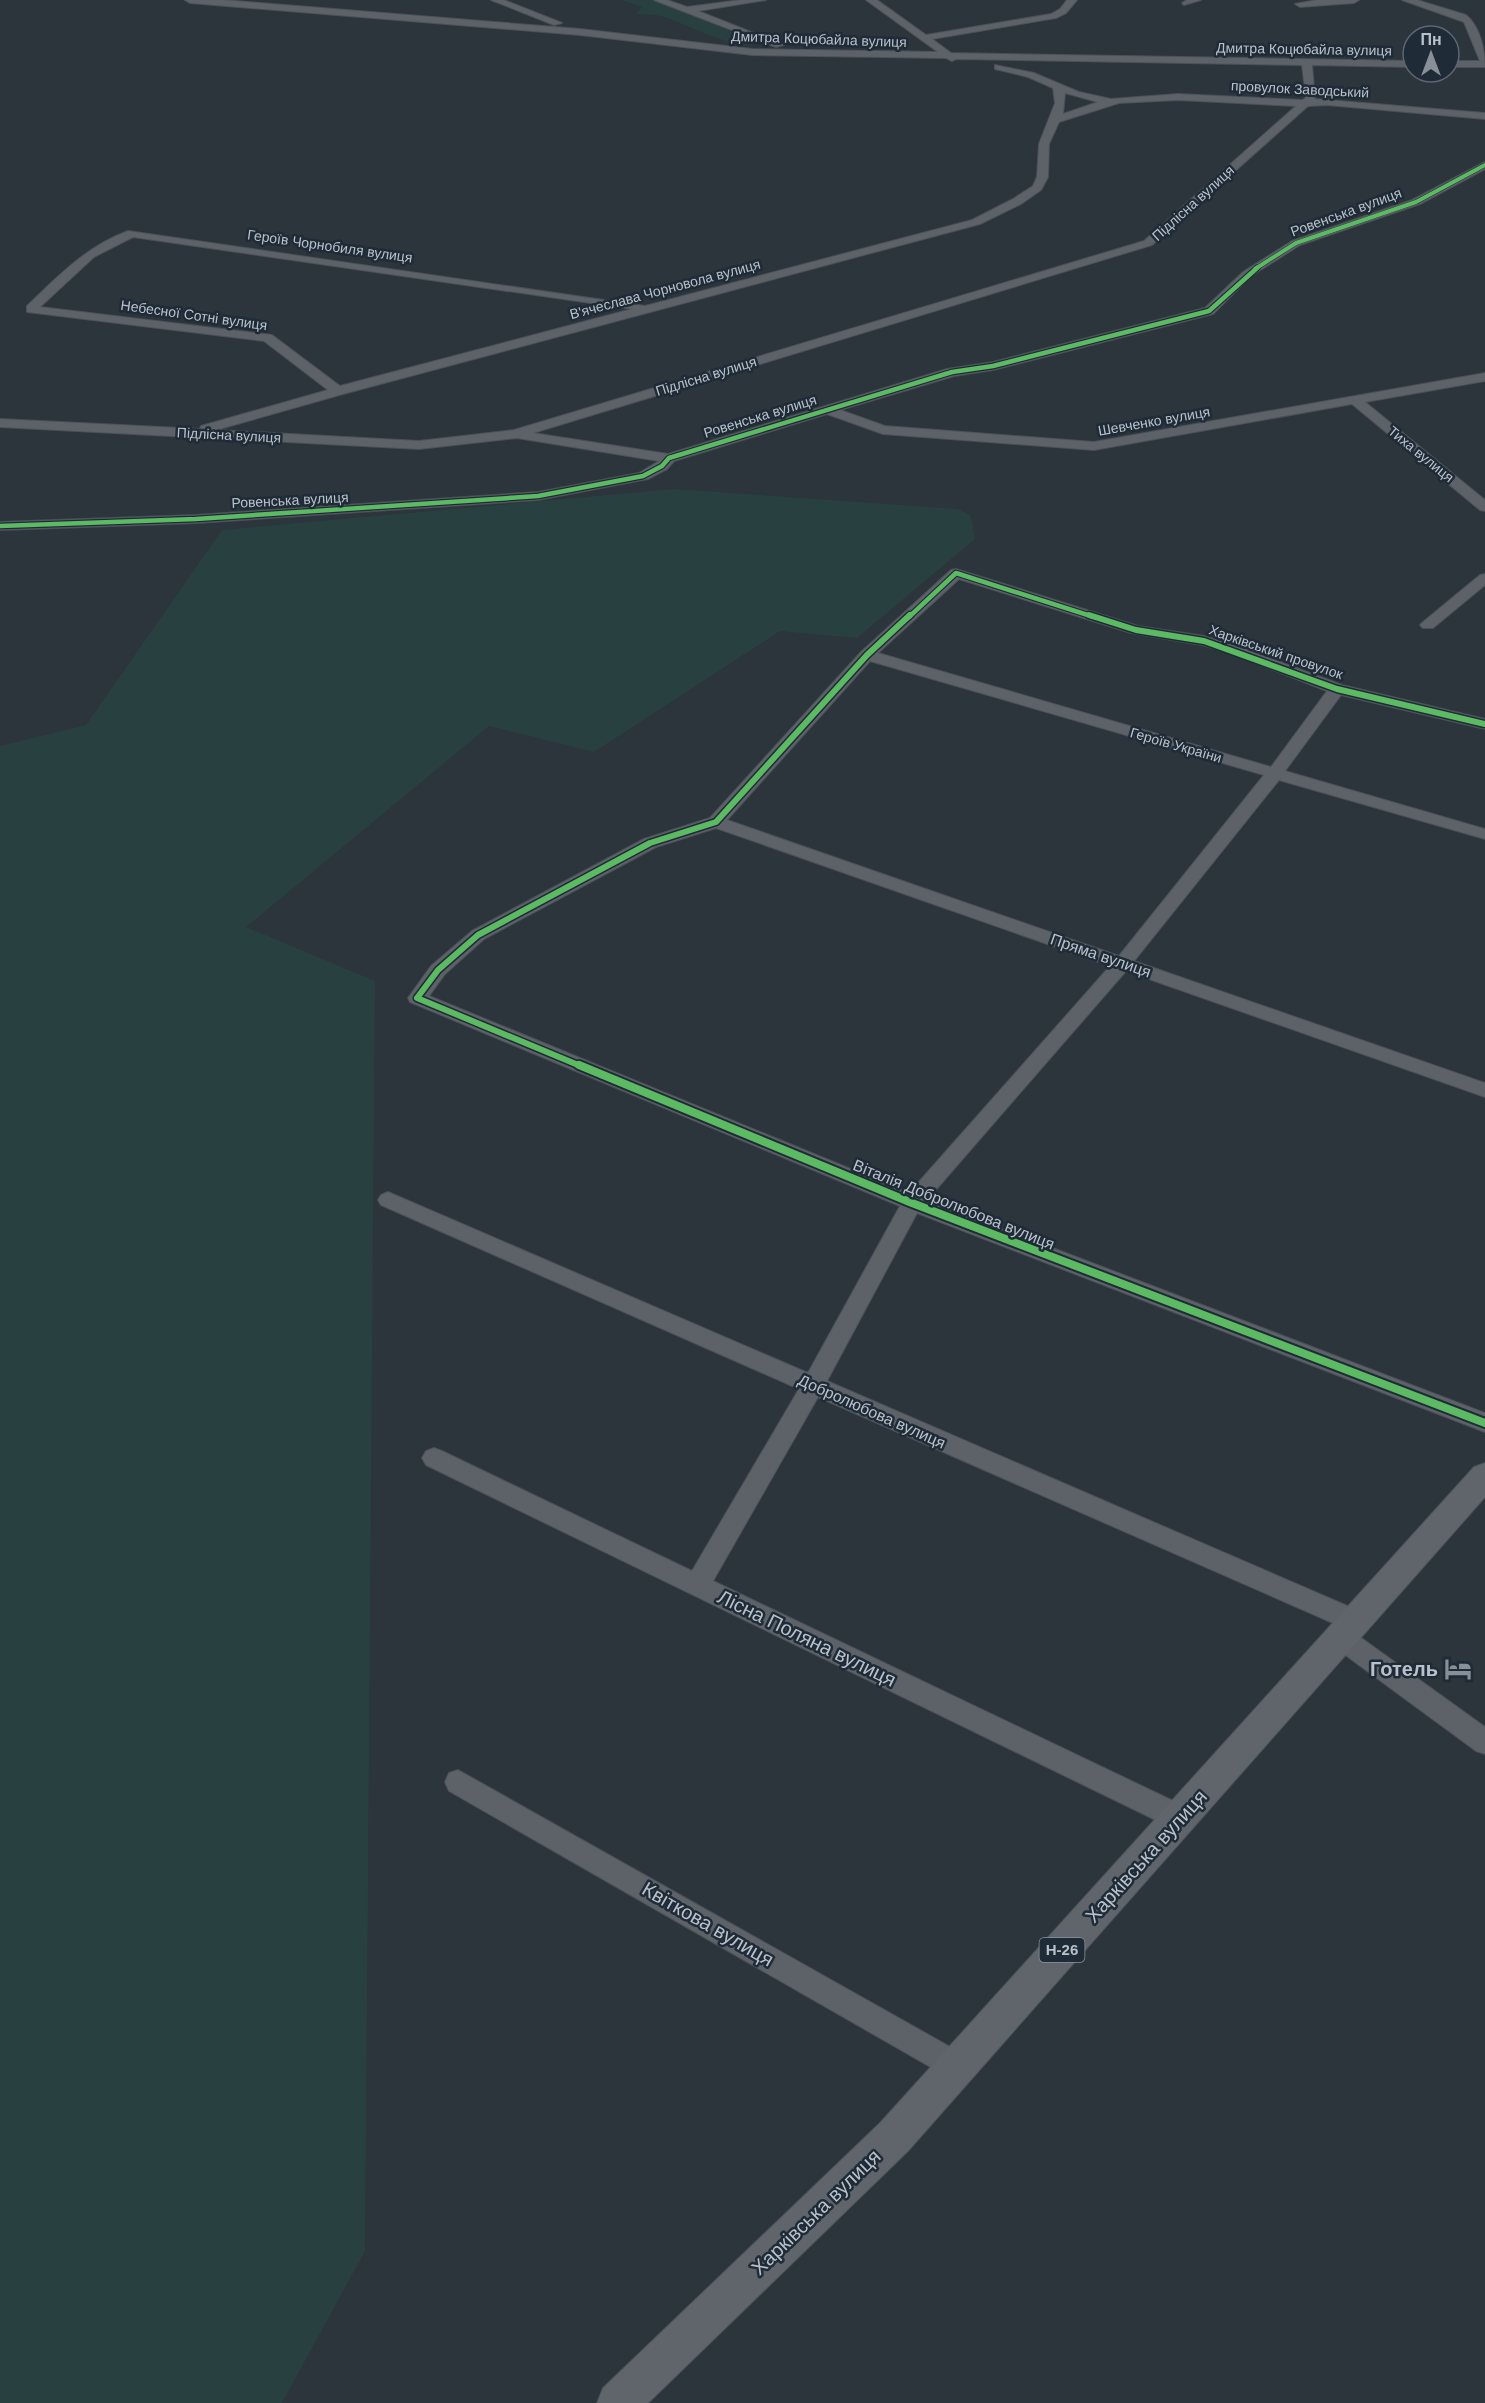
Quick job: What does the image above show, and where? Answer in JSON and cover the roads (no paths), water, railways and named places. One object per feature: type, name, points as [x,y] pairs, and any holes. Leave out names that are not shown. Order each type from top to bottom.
[{"type":"main road","name":"Харківська вулиця","points":[[618,2403],[894,2137],[1485,1476]]},
{"type":"street","name":"Дмитра Коцюбайла вулиця","points":[[190,0],[580,32],[752,52],[950,58],[1401,64]]},
{"type":"street","points":[[282,8],[300,0]]},
{"type":"street","points":[[496,0],[580,32]]},
{"type":"street","points":[[659,0],[763,41],[815,54]]},
{"type":"street","points":[[686,10],[761,0]]},
{"type":"street","points":[[871,0],[950,58],[1031,75],[1093,99],[1114,101]]},
{"type":"street","points":[[923,38],[1053,16],[1063,11],[1072,0]]},
{"type":"street","points":[[1300,4],[1354,0]]},
{"type":"street","points":[[1407,0],[1463,17],[1468,21],[1485,63],[1461,64]]},
{"type":"street","points":[[1304,104],[1311,98],[1307,62]]},
{"type":"street","name":"В'ячеслава Чорновола вулиця","points":[[191,433],[338,391],[976,222],[1036,190],[1044,178],[1043,146],[1058,119],[1061,94],[1058,87]]},
{"type":"street","name":"провулок Заводський","points":[[1114,101],[1164,97],[1269,100],[1304,104],[1327,102],[1485,116]]},
{"type":"street","points":[[1058,119],[1114,101]]},
{"type":"street","name":"Підлісна вулиця","points":[[0,423],[420,445],[515,434],[1148,243],[1304,104]]},
{"type":"street","name":"Ровенська вулиця","points":[[0,526],[196,519],[441,504],[538,496],[644,476],[662,466],[669,458],[951,372],[993,366],[1209,311],[1246,274],[1296,243],[1416,202],[1485,165]]},
{"type":"street","name":"Героїв Чорнобиля вулиця","points":[[31,309],[74,268],[118,237],[132,233],[650,308]]},
{"type":"street","name":"Небесної Сотні вулиця","points":[[31,309],[268,338],[338,391]]},
{"type":"street","name":"Шевченко вулиця","points":[[827,410],[883,430],[1094,446],[1357,402],[1485,377]]},
{"type":"street","name":"Тиха вулиця","points":[[1357,402],[1485,507]]},
{"type":"street","points":[[515,434],[669,458]]},
{"type":"street","name":"Харківський провулок","points":[[867,656],[956,573],[1136,630],[1204,641],[1235,650],[1337,688],[1485,724]]},
{"type":"street","points":[[1428,625],[1485,578]]},
{"type":"street","points":[[716,822],[867,656]]},
{"type":"street","name":"Героїв України","points":[[867,656],[1485,834]]},
{"type":"street","points":[[697,1585],[813,1385],[912,1203],[1123,963],[1275,773],[1337,688]]},
{"type":"street","name":"Пряма вулиця","points":[[716,822],[1485,1090]]},
{"type":"street","name":"Віталія Добролюбова вулиця","points":[[716,822],[650,843],[478,935],[438,970],[417,998],[912,1203],[1485,1423]]},
{"type":"street","name":"Добролюбова вулиця","points":[[388,1200],[813,1385],[1349,1630],[1485,1742]]},
{"type":"street","name":"Лісна Поляна вулиця","points":[[434,1458],[1180,1818]]},
{"type":"street","name":"Квіткова вулиця","points":[[458,1782],[958,2067]]},
{"type":"place","name":"Готель","points":[[1458,1669]]}]
